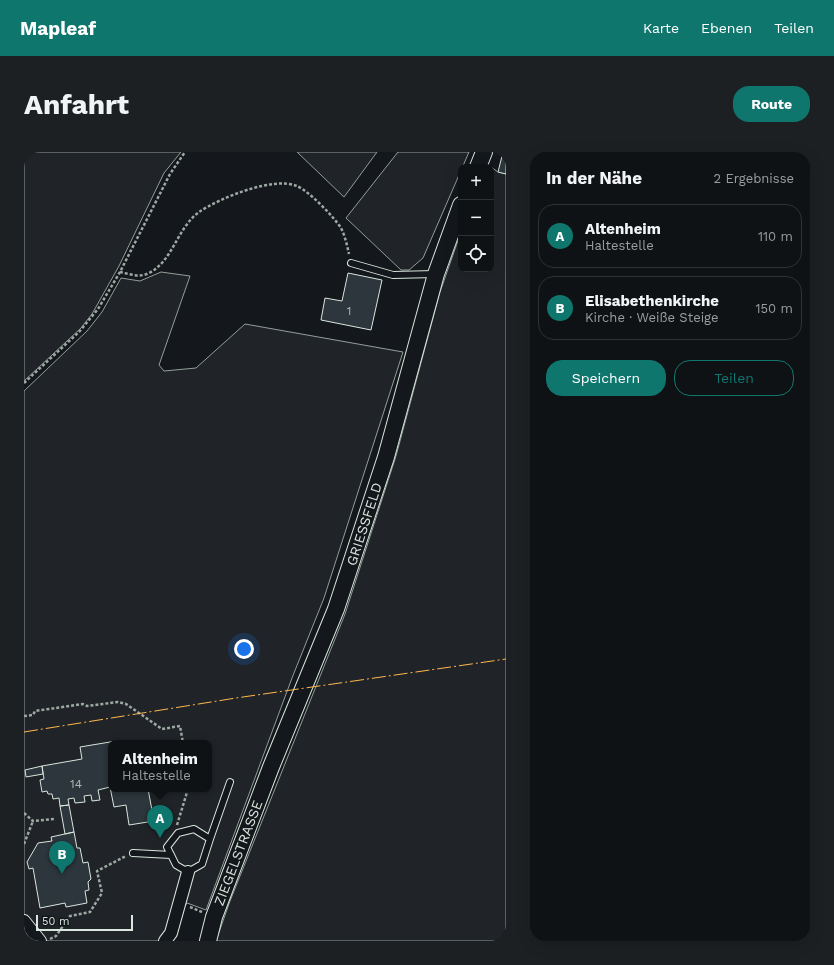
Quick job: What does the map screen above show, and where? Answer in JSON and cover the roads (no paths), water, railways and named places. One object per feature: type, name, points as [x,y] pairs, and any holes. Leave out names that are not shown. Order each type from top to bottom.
[{"type":"main road","points":[[479,164],[484,152]]},
{"type":"main road","name":"GRIESSFELD","points":[[271,766],[336,609],[386,458],[436,274],[458,213]]},
{"type":"main road","name":"ZIEGELSTRASSE","points":[[208,941],[214,916],[271,766]]},
{"type":"street","points":[[165,941],[171,933],[188,872]]},
{"type":"street","points":[[24,921],[40,941]]},
{"type":"lane","points":[[351,262],[393,275],[409,276],[436,274]]},
{"type":"lane","points":[[210,839],[194,829],[178,833],[167,847],[176,865],[188,872],[202,864],[230,782]]},
{"type":"lane","points":[[133,853],[171,855]]},
{"type":"place","name":"Altenheim","points":[[160,838]]},
{"type":"place","name":"Elisabethenkirche","points":[[62,874]]}]
